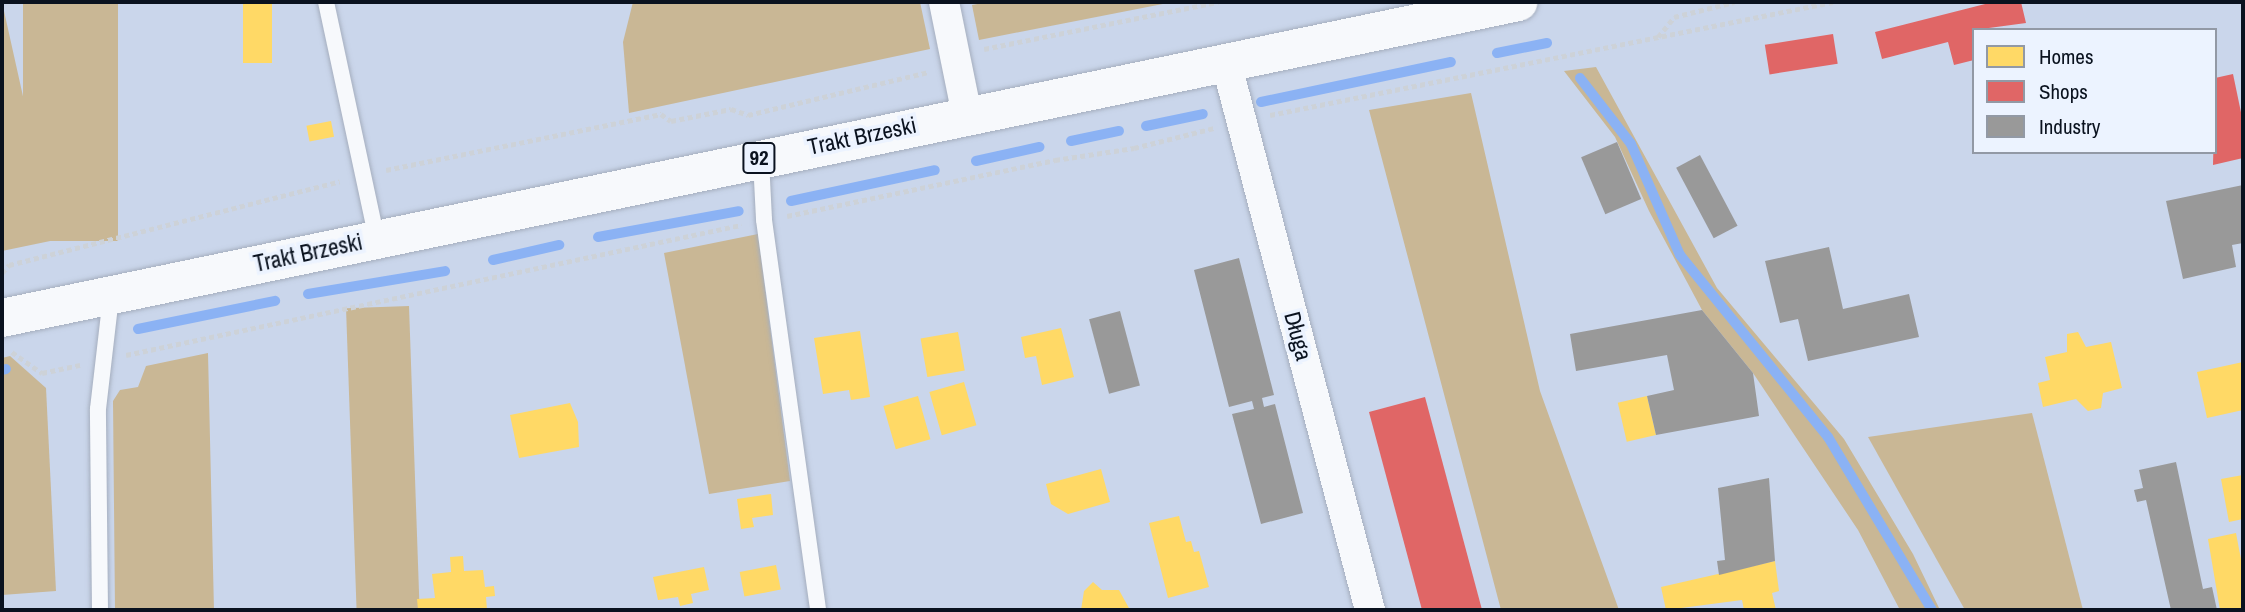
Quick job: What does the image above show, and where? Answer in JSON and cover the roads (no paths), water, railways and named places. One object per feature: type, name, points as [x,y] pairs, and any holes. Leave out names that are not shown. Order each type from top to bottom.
[{"type":"main road","name":"Trakt Brzeski","points":[[2,318],[761,157],[1518,2]]},
{"type":"street","points":[[944,2],[967,115]]},
{"type":"street","name":"Długa","points":[[1226,62],[1370,610]]},
{"type":"lane","points":[[326,2],[377,239]]},
{"type":"lane","points":[[761,157],[764,220],[818,610]]},
{"type":"lane","points":[[100,610],[98,409],[111,297]]},
{"type":"waterway","points":[[1497,53],[1547,43]]},
{"type":"waterway","points":[[1261,102],[1451,62]]},
{"type":"waterway","points":[[1580,78],[1631,144],[1680,255],[1828,437],[1932,610]]},
{"type":"waterway","points":[[1146,126],[1203,114]]},
{"type":"waterway","points":[[1071,141],[1119,131]]},
{"type":"waterway","points":[[976,161],[1039,147]]},
{"type":"waterway","points":[[791,201],[935,170]]},
{"type":"waterway","points":[[598,237],[739,211]]},
{"type":"waterway","points":[[493,260],[559,245]]},
{"type":"waterway","points":[[308,294],[445,271]]},
{"type":"waterway","points":[[138,329],[275,301]]},
{"type":"waterway","points":[[2,370],[6,369]]}]
